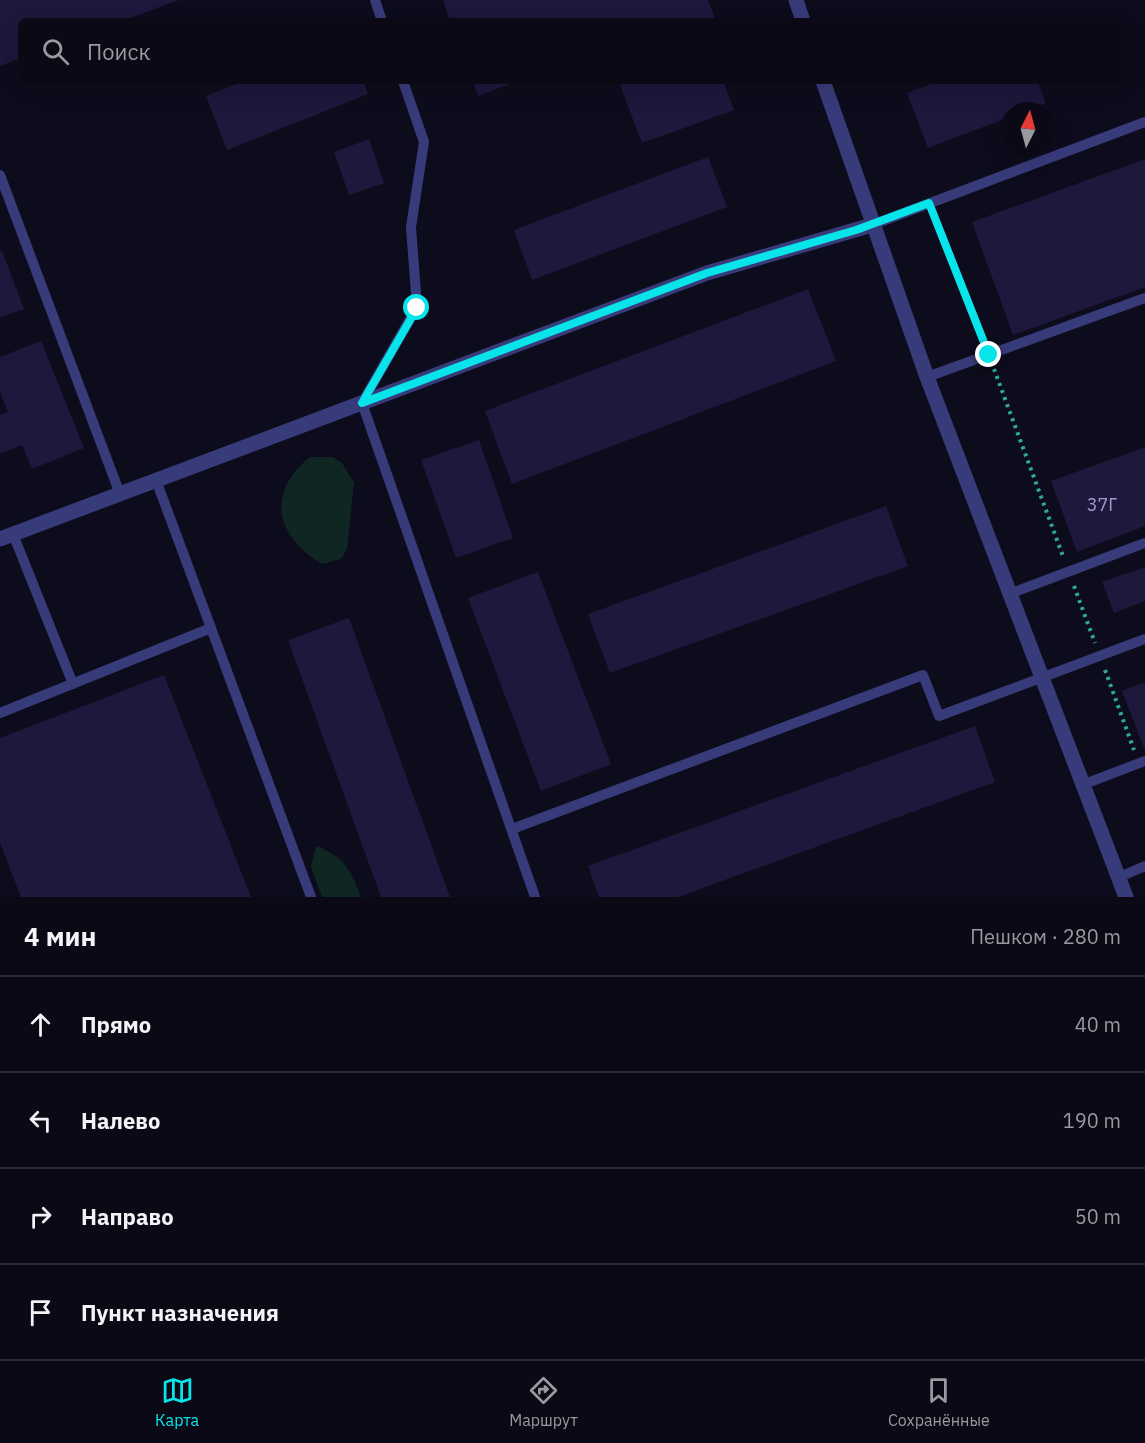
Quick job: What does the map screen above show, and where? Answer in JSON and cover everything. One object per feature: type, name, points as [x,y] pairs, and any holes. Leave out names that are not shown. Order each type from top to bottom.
[{"type":"street","points":[[796,0],[802,18]]},
{"type":"street","points":[[825,84],[872,225],[927,377],[1126,897]]},
{"type":"street","points":[[6,536],[707,273],[872,225]]},
{"type":"lane","points":[[375,0],[381,18]]},
{"type":"lane","points":[[404,84],[424,142],[411,227],[417,308],[362,403],[535,897]]},
{"type":"lane","points":[[872,225],[1145,122]]},
{"type":"lane","points":[[0,175],[120,494]]},
{"type":"lane","points":[[927,377],[1145,298]]},
{"type":"lane","points":[[156,480],[310,897]]},
{"type":"lane","points":[[6,536],[73,684]]},
{"type":"lane","points":[[1009,594],[1145,543]]},
{"type":"lane","points":[[0,713],[211,628]]},
{"type":"lane","points":[[512,829],[923,675],[939,716],[1145,639]]},
{"type":"lane","points":[[1082,785],[1142,763]]},
{"type":"lane","points":[[1117,878],[1145,866]]},
{"type":"path","points":[[929,203],[989,355],[1142,763]]},
{"type":"green space","points":[[310,457],[333,457],[342,463],[354,483],[347,549],[341,559],[322,564],[294,541],[286,528],[282,514],[282,500],[286,485]]},
{"type":"green space","points":[[316,846],[334,855],[345,865],[361,897],[322,897],[311,867]]},
{"type":"building","points":[[0,0],[179,0],[130,18],[18,18],[18,59],[0,66]]},
{"type":"building","points":[[443,0],[708,0],[715,18],[449,18]]},
{"type":"building","points":[[236,84],[364,84],[368,94],[227,150],[206,96]]},
{"type":"building","points":[[474,84],[510,84],[478,96]]},
{"type":"building","points":[[724,84],[734,110],[642,143],[620,85]]},
{"type":"building","points":[[931,84],[1038,84],[1046,102],[1001,102],[1001,120],[928,148],[907,93]]},
{"type":"building","points":[[369,139],[384,183],[349,195],[334,152]]},
{"type":"building","points":[[708,157],[727,207],[532,280],[514,230]]},
{"type":"building","points":[[1145,159],[1145,287],[1013,335],[972,222]]},
{"type":"building","points":[[2,251],[24,309],[0,318],[0,252]]},
{"type":"building","points":[[808,289],[836,361],[512,484],[485,411]]},
{"type":"building","points":[[41,341],[84,448],[32,469],[22,445],[0,454],[0,415],[8,412],[0,392],[0,357]]},
{"type":"building","points":[[479,440],[513,538],[456,558],[421,460]]},
{"type":"building","points":[[1145,447],[1145,526],[1077,552],[1051,481]]},
{"type":"building","points":[[886,506],[908,566],[610,673],[588,614]]},
{"type":"building","points":[[1145,567],[1145,601],[1114,613],[1102,582]]},
{"type":"building","points":[[538,572],[611,764],[541,791],[468,598]]},
{"type":"building","points":[[349,618],[450,897],[381,897],[288,640]]},
{"type":"building","points":[[164,675],[251,897],[21,897],[0,843],[0,738]]},
{"type":"building","points":[[1145,682],[1145,751],[1122,691]]},
{"type":"building","points":[[975,726],[995,782],[678,897],[599,897],[588,866]]},
{"type":"route","points":[[417,308],[362,403],[707,273],[872,225],[929,203],[989,355]]}]
